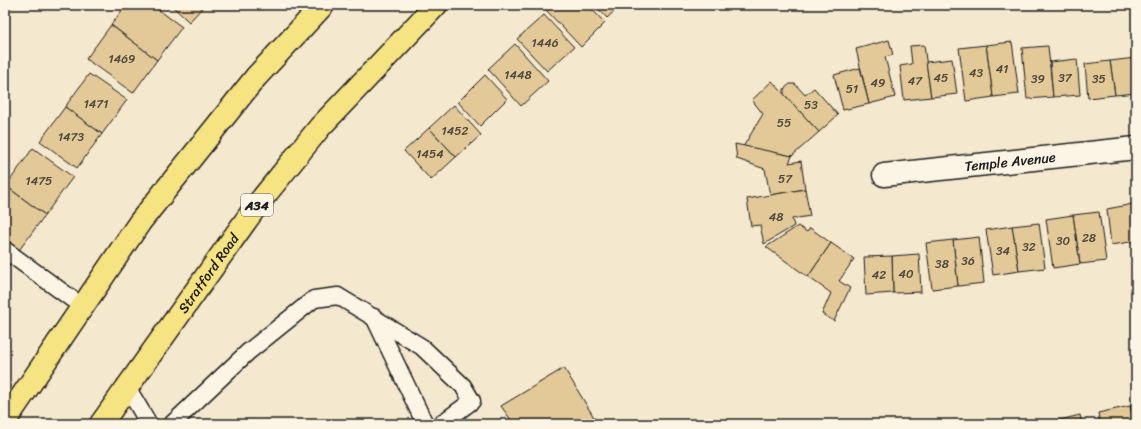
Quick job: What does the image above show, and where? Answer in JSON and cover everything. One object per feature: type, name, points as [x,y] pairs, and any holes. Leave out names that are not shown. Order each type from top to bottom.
[{"type":"highway","points":[[5,421],[150,210],[256,77],[323,5]]},
{"type":"highway","name":"Stratford Road","points":[[101,424],[257,205],[320,127],[436,5]]},
{"type":"street","name":"Temple Avenue","points":[[884,175],[1136,148]]},
{"type":"lane","points":[[5,250],[83,307]]},
{"type":"lane","points":[[172,424],[248,352],[314,299],[338,296],[422,346],[463,386],[472,401],[441,424]]},
{"type":"lane","points":[[374,317],[425,424]]},
{"type":"lane","points":[[127,387],[149,424]]},
{"type":"building","points":[[126,5],[152,5],[182,27],[157,60],[111,25]]},
{"type":"building","points":[[171,5],[205,5],[189,22]]},
{"type":"building","points":[[552,5],[588,5],[605,23],[581,47],[546,10]]},
{"type":"building","points":[[595,5],[621,5],[607,18]]},
{"type":"building","points":[[544,15],[574,47],[547,71],[517,39]]},
{"type":"building","points":[[111,25],[157,60],[133,93],[86,59]]},
{"type":"building","points":[[889,40],[893,55],[885,57],[895,97],[869,104],[856,49]]},
{"type":"building","points":[[1012,42],[1019,94],[993,97],[986,45]]},
{"type":"building","points":[[515,44],[548,81],[521,106],[488,69]]},
{"type":"building","points":[[924,45],[931,97],[904,100],[900,66],[912,64],[910,46]]},
{"type":"building","points":[[986,45],[993,97],[966,101],[959,48]]},
{"type":"building","points":[[1048,46],[1053,97],[1027,99],[1022,48]]},
{"type":"building","points":[[1136,58],[1136,93],[1115,95],[1110,61]]},
{"type":"building","points":[[952,59],[957,94],[931,97],[926,62]]},
{"type":"building","points":[[1077,59],[1080,95],[1053,97],[1050,62]]},
{"type":"building","points":[[1110,61],[1115,95],[1088,98],[1085,64]]},
{"type":"building","points":[[860,68],[869,104],[843,110],[834,75]]},
{"type":"building","points":[[89,74],[127,100],[102,134],[65,107]]},
{"type":"building","points":[[485,75],[507,99],[480,126],[458,102]]},
{"type":"building","points":[[772,81],[819,132],[792,156],[743,147],[763,114],[752,100]]},
{"type":"building","points":[[790,84],[795,84],[805,95],[814,88],[838,115],[819,132],[784,94],[784,89]]},
{"type":"building","points":[[454,105],[481,135],[456,157],[429,128]]},
{"type":"building","points":[[65,107],[102,134],[77,168],[40,141]]},
{"type":"building","points":[[429,128],[456,157],[431,180],[404,151]]},
{"type":"building","points":[[735,144],[792,156],[789,163],[801,161],[805,189],[770,195],[765,169],[737,159]]},
{"type":"building","points":[[33,148],[73,177],[45,215],[6,186]]},
{"type":"building","points":[[6,186],[45,215],[17,253],[5,244]]},
{"type":"building","points":[[805,189],[810,216],[792,219],[794,226],[764,244],[760,225],[751,226],[747,199]]},
{"type":"building","points":[[1133,204],[1136,204],[1136,225]]},
{"type":"building","points":[[1133,204],[1136,241],[1111,245],[1107,209]]},
{"type":"building","points":[[1099,212],[1106,261],[1080,264],[1073,215]]},
{"type":"building","points":[[1073,215],[1080,264],[1053,268],[1046,219]]},
{"type":"building","points":[[1039,223],[1045,268],[1019,271],[1012,226]]},
{"type":"building","points":[[798,226],[807,232],[810,228],[831,243],[808,277],[766,247]]},
{"type":"building","points":[[1012,226],[1019,271],[993,275],[986,230]]},
{"type":"building","points":[[979,237],[984,283],[958,286],[953,240]]},
{"type":"building","points":[[953,240],[958,286],[932,289],[926,243]]},
{"type":"building","points":[[831,243],[854,259],[839,281],[850,288],[834,321],[822,314],[831,293],[808,277]]},
{"type":"building","points":[[919,254],[921,292],[893,293],[892,256]]},
{"type":"building","points":[[892,256],[893,293],[866,295],[864,257]]},
{"type":"building","points":[[564,368],[598,424],[514,424],[501,406]]},
{"type":"building","points":[[1136,405],[1136,424],[1134,424],[1130,406]]},
{"type":"building","points":[[1130,406],[1134,424],[1100,424],[1098,413]]},
{"type":"building","points":[[1080,415],[1082,424],[1061,424],[1060,420]]},
{"type":"building","points":[[1060,420],[1061,424],[1040,424]]}]
